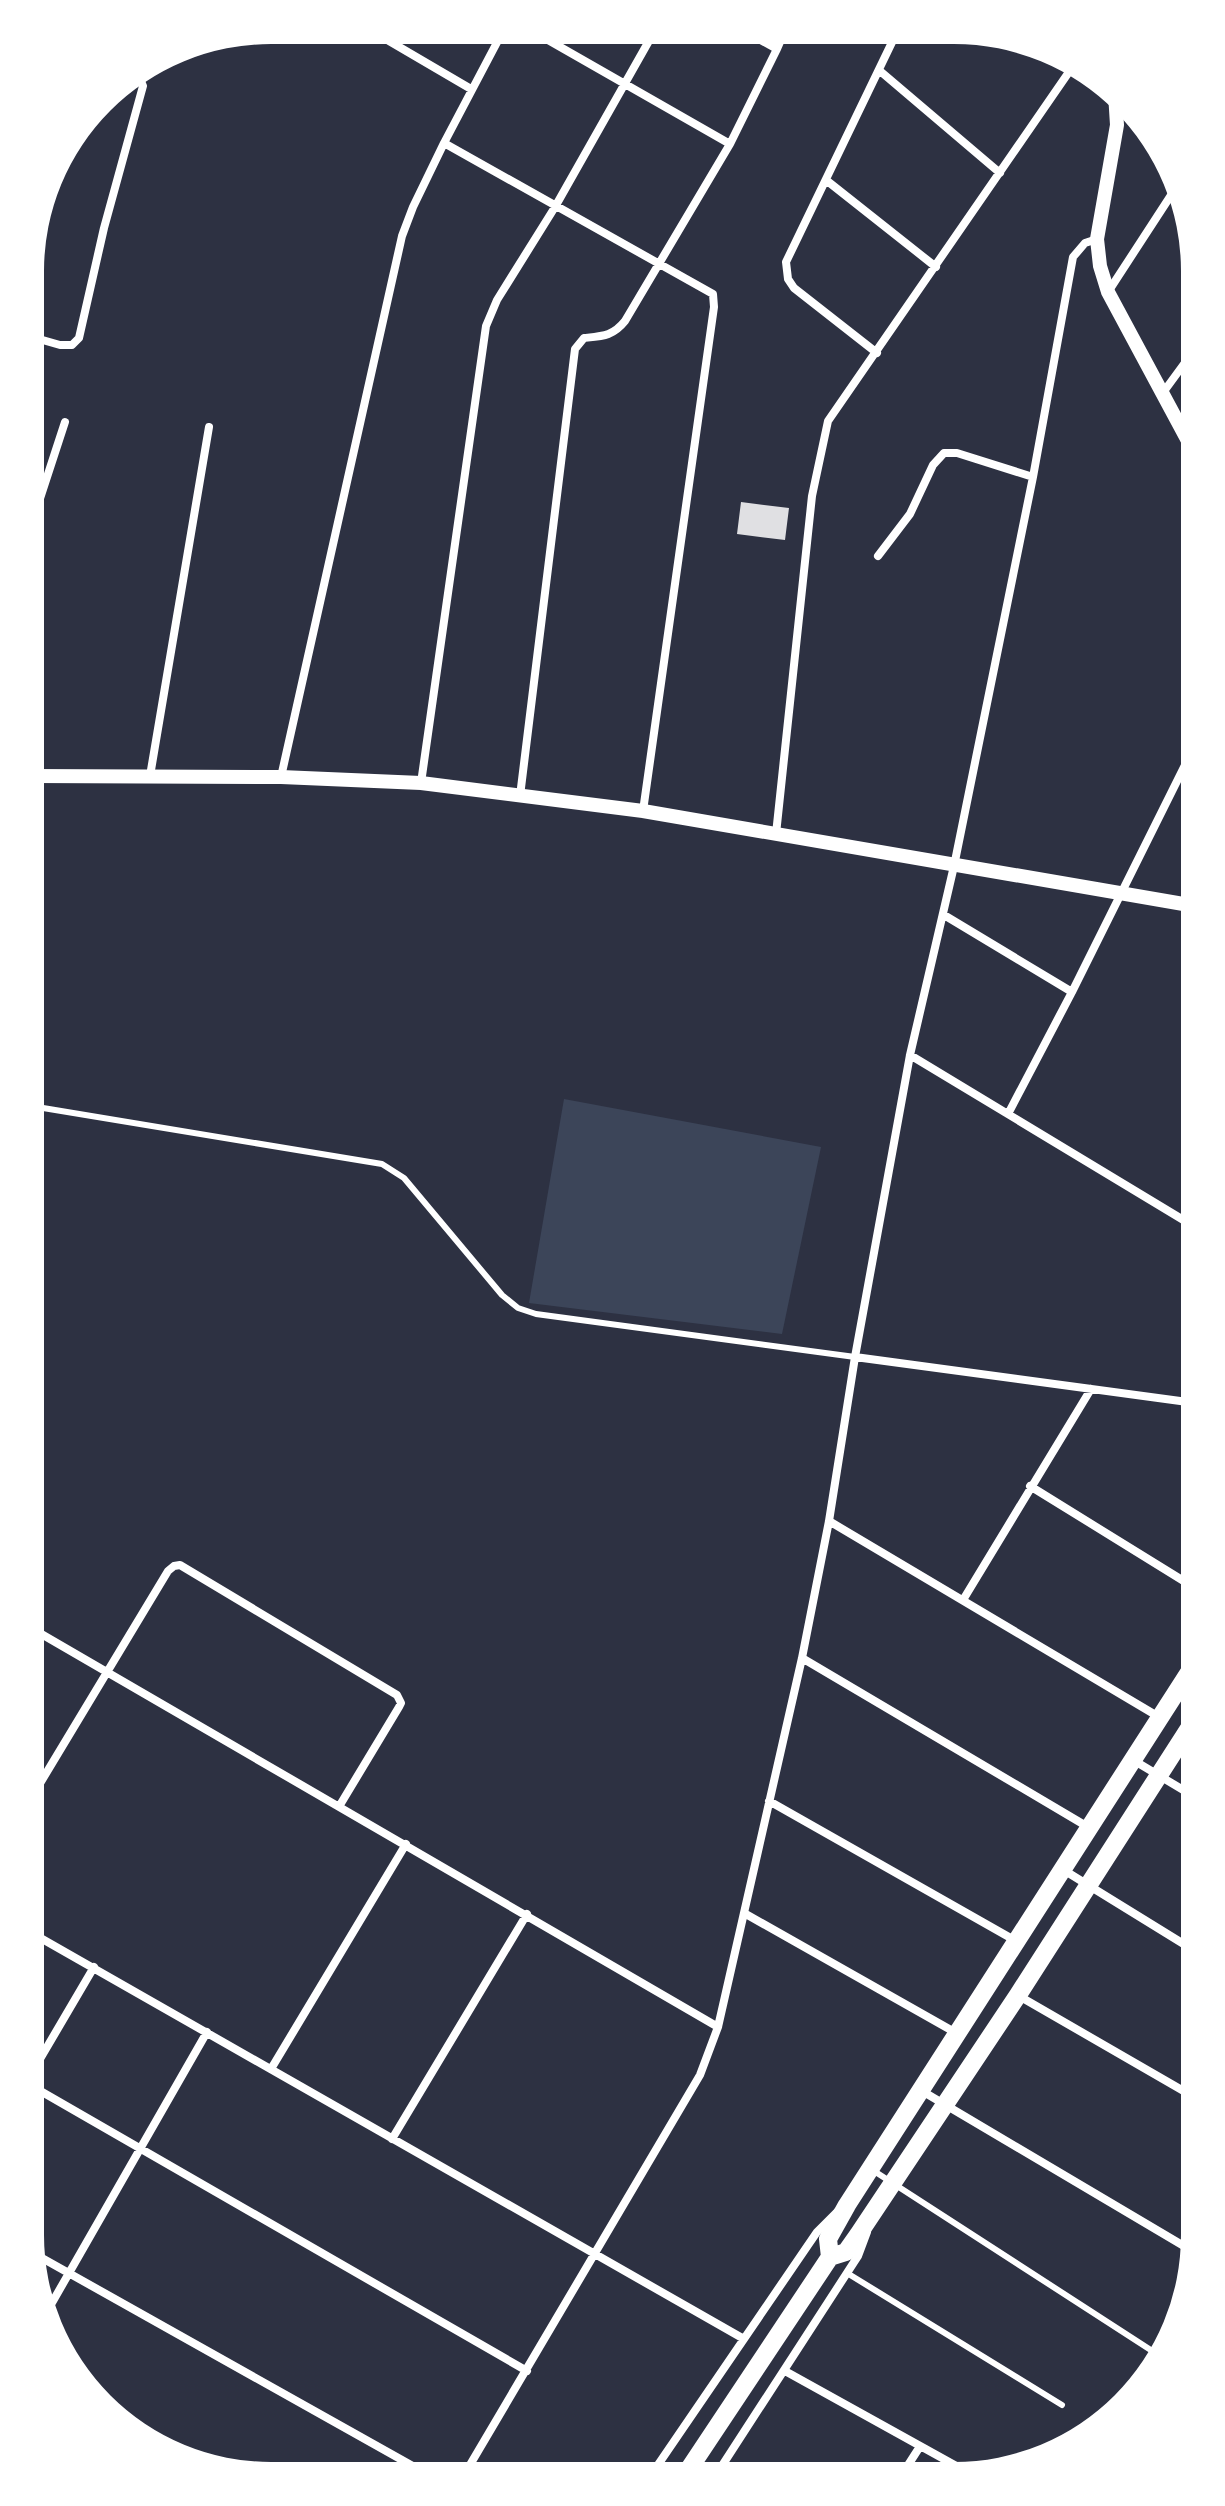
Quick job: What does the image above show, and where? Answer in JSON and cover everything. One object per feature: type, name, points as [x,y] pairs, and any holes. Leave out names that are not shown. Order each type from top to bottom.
[{"type":"main road","points":[[694,2462],[830,2257],[828,2239],[847,2205],[1181,1684]]},
{"type":"main road","points":[[830,2257],[846,2252],[946,2105],[1181,1740]]},
{"type":"street","points":[[394,44],[471,89]]},
{"type":"street","points":[[281,777],[402,236],[444,143],[496,44]]},
{"type":"street","points":[[555,44],[730,144]]},
{"type":"street","points":[[421,783],[486,326],[497,300],[555,207],[647,44]]},
{"type":"street","points":[[768,44],[777,49]]},
{"type":"street","points":[[520,796],[575,349],[584,338],[608,336],[616,332],[661,263],[730,144],[779,44]]},
{"type":"street","points":[[877,353],[794,288],[788,279],[786,262],[892,44]]},
{"type":"street","points":[[880,71],[1000,173]]},
{"type":"street","points":[[776,834],[812,496],[825,432],[833,413],[1067,75]]},
{"type":"street","points":[[44,340],[72,345],[79,338],[142,84]]},
{"type":"street","points":[[1116,112],[1117,125],[1097,239],[1100,266],[1108,292],[1181,429]]},
{"type":"street","points":[[444,143],[708,289],[715,300],[643,811]]},
{"type":"street","points":[[826,180],[936,267]]},
{"type":"street","points":[[1108,292],[1169,198]]},
{"type":"street","points":[[472,2462],[700,2075],[718,2027],[802,1658],[829,1521],[855,1357],[910,1055],[944,915],[1033,477],[1073,257],[1085,243],[1097,239]]},
{"type":"street","points":[[1162,395],[1181,369]]},
{"type":"street","points":[[44,486],[65,422]]},
{"type":"street","points":[[150,776],[209,427]]},
{"type":"street","points":[[878,556],[910,514],[933,465],[944,453],[957,453],[1033,477]]},
{"type":"street","points":[[1008,1114],[1181,774]]},
{"type":"street","points":[[44,776],[281,777],[421,783],[643,811],[1181,903]]},
{"type":"street","points":[[944,915],[1072,992]]},
{"type":"street","points":[[910,1055],[1181,1219]]},
{"type":"street","points":[[855,1357],[1181,1401]]},
{"type":"street","points":[[963,1600],[1091,1389]]},
{"type":"street","points":[[1030,1486],[1181,1579]]},
{"type":"street","points":[[829,1521],[1159,1717]]},
{"type":"street","points":[[44,1777],[168,1571],[174,1566],[186,1568],[397,1695],[401,1703],[399,1707],[340,1805]]},
{"type":"street","points":[[44,1635],[718,2027]]},
{"type":"street","points":[[802,1658],[1089,1827]]},
{"type":"street","points":[[1133,1760],[1181,1789]]},
{"type":"street","points":[[769,1801],[1016,1941]]},
{"type":"street","points":[[271,2069],[406,1844]]},
{"type":"street","points":[[1062,1869],[1181,1942]]},
{"type":"street","points":[[744,1913],[958,2034]]},
{"type":"street","points":[[392,2139],[527,1914]]},
{"type":"street","points":[[44,1940],[744,2339]]},
{"type":"street","points":[[44,2052],[94,1967]]},
{"type":"street","points":[[1018,1995],[1181,2089]]},
{"type":"street","points":[[54,2300],[207,2032]]},
{"type":"street","points":[[922,2091],[1181,2244]]},
{"type":"street","points":[[44,2093],[527,2371]]},
{"type":"street","points":[[660,2462],[817,2232],[831,2216],[847,2205]]},
{"type":"street","points":[[725,2462],[847,2273],[865,2240],[869,2218]]},
{"type":"street","points":[[45,2260],[406,2462]]},
{"type":"street","points":[[785,2371],[947,2462]]},
{"type":"street","points":[[910,2462],[919,2448]]},
{"type":"lane","points":[[44,1108],[382,1164],[404,1178],[502,1295],[518,1308],[536,1314],[855,1357]]},
{"type":"lane","points":[[871,2169],[1150,2350]]},
{"type":"lane","points":[[847,2273],[1062,2405]]},
{"type":"shaded area","points":[[564,1099],[821,1147],[782,1334],[529,1303]]},
{"type":"building","points":[[741,502],[789,508],[785,540],[737,534]]}]
